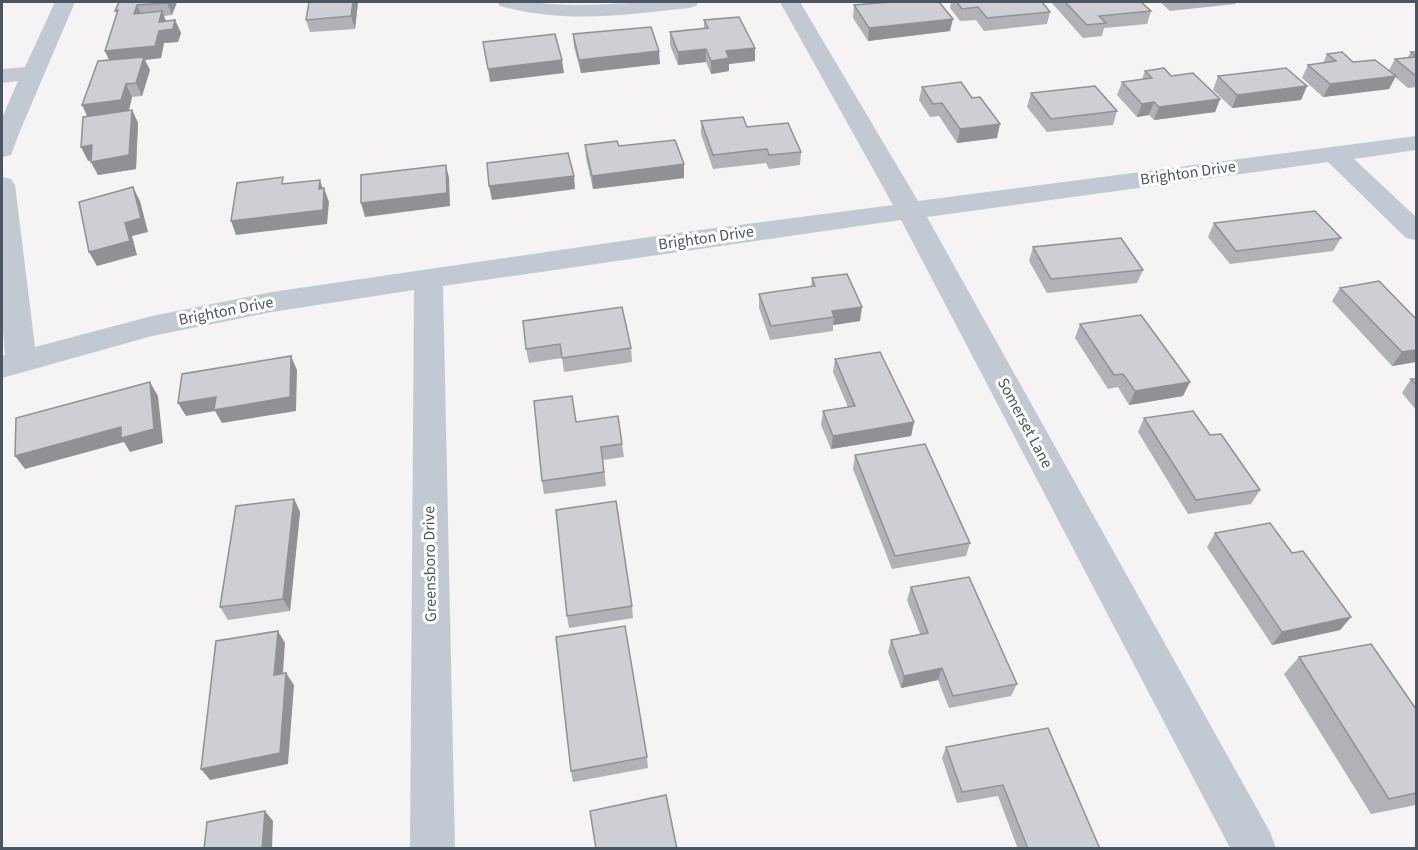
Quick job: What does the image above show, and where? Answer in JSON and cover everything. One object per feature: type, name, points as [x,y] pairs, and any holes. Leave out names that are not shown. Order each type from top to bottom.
[{"type":"street","points":[[2,150],[65,2]]},
{"type":"street","points":[[507,2],[559,11],[595,11],[689,2]]},
{"type":"street","name":"Somerset Lane","points":[[790,2],[910,211],[1254,849]]},
{"type":"street","points":[[2,76],[33,73]]},
{"type":"street","name":"Brighton Drive","points":[[11,363],[208,314],[428,279],[677,242],[1416,143]]},
{"type":"street","points":[[1334,154],[1416,232]]},
{"type":"street","points":[[2,185],[11,363]]},
{"type":"street","name":"Greensboro Drive","points":[[428,279],[433,849]]},
{"type":"building","points":[[119,2],[167,2],[137,5],[134,14],[162,11],[159,22],[175,20],[173,29],[159,31],[155,46],[105,51]]},
{"type":"building","points":[[309,2],[353,2],[351,16],[306,20]]},
{"type":"building","points":[[939,2],[953,19],[869,28],[854,5]]},
{"type":"building","points":[[957,2],[1042,2],[1050,12],[987,18],[978,7],[962,9]]},
{"type":"building","points":[[1065,2],[1141,2],[1151,11],[1099,16],[1106,23],[1087,25]]},
{"type":"building","points":[[739,17],[755,48],[726,51],[729,58],[711,61],[706,49],[678,52],[670,32],[708,28],[704,20]]},
{"type":"building","points":[[651,27],[659,51],[579,60],[573,34]]},
{"type":"building","points":[[555,34],[562,60],[488,69],[483,42]]},
{"type":"building","points":[[1342,52],[1353,62],[1375,60],[1396,76],[1330,84],[1308,65],[1336,61],[1327,54]]},
{"type":"building","points":[[144,57],[136,83],[126,84],[121,100],[82,105],[98,61]]},
{"type":"building","points":[[1416,57],[1416,75],[1395,59]]},
{"type":"building","points":[[1164,68],[1171,76],[1193,73],[1220,99],[1159,107],[1154,102],[1142,104],[1122,82],[1152,78],[1145,71]]},
{"type":"building","points":[[1286,68],[1307,86],[1237,95],[1218,76]]},
{"type":"building","points":[[961,82],[972,98],[980,97],[1000,124],[960,129],[942,103],[933,104],[922,87]]},
{"type":"building","points":[[1095,86],[1117,111],[1051,119],[1031,93]]},
{"type":"building","points":[[132,110],[129,155],[91,162],[92,145],[81,147],[83,117]]},
{"type":"building","points":[[743,117],[747,127],[788,123],[801,152],[769,155],[767,149],[713,155],[701,121]]},
{"type":"building","points":[[675,140],[684,164],[592,176],[585,145],[617,141],[619,146]]},
{"type":"building","points":[[568,153],[574,176],[489,186],[487,163]]},
{"type":"building","points":[[446,165],[447,193],[361,203],[361,175]]},
{"type":"building","points":[[283,177],[282,184],[320,180],[319,189],[324,188],[323,210],[231,221],[237,183]]},
{"type":"building","points":[[133,187],[141,218],[125,223],[130,241],[89,252],[79,202]]},
{"type":"building","points":[[1315,211],[1341,238],[1236,251],[1214,223]]},
{"type":"building","points":[[1121,238],[1143,270],[1051,279],[1033,247]]},
{"type":"building","points":[[847,274],[862,307],[832,311],[834,317],[771,326],[759,294],[815,286],[812,278]]},
{"type":"building","points":[[1379,281],[1416,319],[1416,350],[1402,352],[1340,288]]},
{"type":"building","points":[[622,307],[631,348],[562,358],[560,344],[526,349],[523,321]]},
{"type":"building","points":[[1141,315],[1190,382],[1135,391],[1123,374],[1114,375],[1080,324]]},
{"type":"building","points":[[880,352],[914,422],[833,436],[823,411],[855,406],[835,359]]},
{"type":"building","points":[[291,356],[290,397],[214,410],[216,397],[178,403],[182,374]]},
{"type":"building","points":[[150,382],[154,429],[121,438],[121,427],[15,456],[16,418]]},
{"type":"building","points":[[572,396],[576,422],[618,416],[622,444],[601,447],[604,472],[542,481],[534,401]]},
{"type":"building","points":[[1193,411],[1210,435],[1221,434],[1260,490],[1196,500],[1144,418]]},
{"type":"building","points":[[925,444],[970,543],[895,556],[855,455]]},
{"type":"building","points":[[294,499],[283,599],[220,607],[236,506]]},
{"type":"building","points":[[616,501],[632,606],[567,616],[556,510]]},
{"type":"building","points":[[1270,523],[1292,553],[1303,551],[1351,617],[1282,632],[1215,533]]},
{"type":"building","points":[[969,577],[1017,684],[953,696],[942,668],[904,676],[891,640],[928,633],[911,587]]},
{"type":"building","points":[[625,626],[647,757],[571,771],[556,637]]},
{"type":"building","points":[[278,631],[274,675],[286,673],[280,753],[201,769],[216,641]]},
{"type":"building","points":[[1371,644],[1416,709],[1416,793],[1389,799],[1299,657]]},
{"type":"building","points":[[1048,728],[1100,849],[1028,849],[1003,785],[962,792],[946,747]]},
{"type":"building","points":[[666,795],[677,849],[596,849],[590,811]]},
{"type":"building","points":[[265,811],[262,849],[204,849],[207,822]]}]
